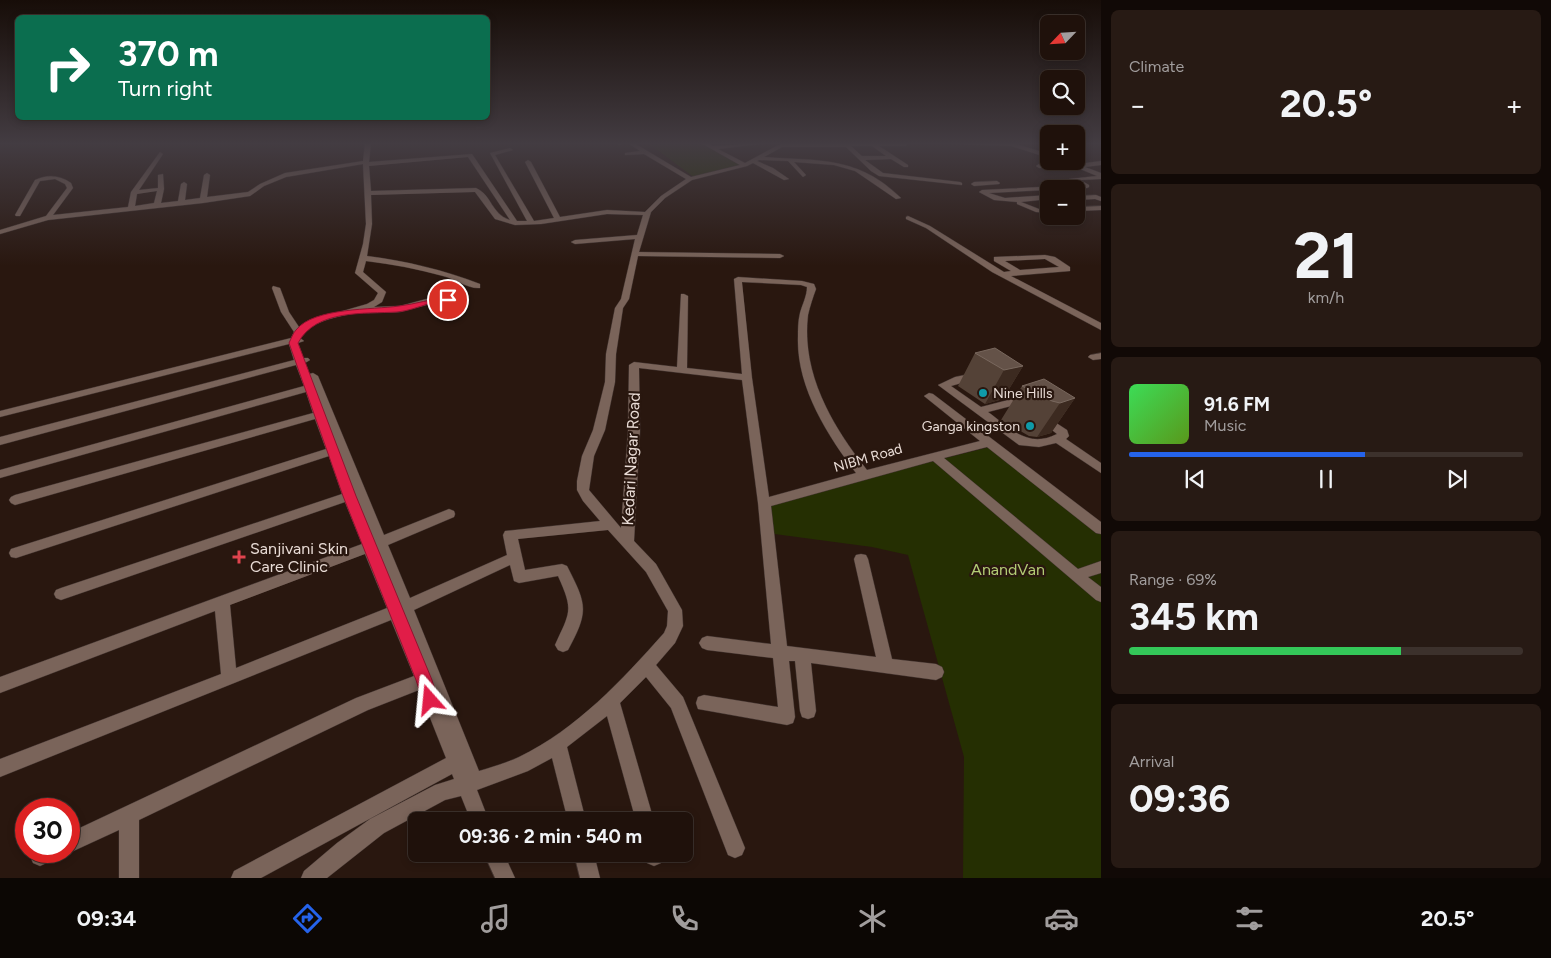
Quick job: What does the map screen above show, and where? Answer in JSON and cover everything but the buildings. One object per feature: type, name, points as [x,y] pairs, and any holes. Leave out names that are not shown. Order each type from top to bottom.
[{"type":"street","points":[[18,215],[36,184]]},
{"type":"street","points":[[48,218],[70,188],[69,184]]},
{"type":"street","points":[[131,208],[134,192],[139,184]]},
{"type":"street","points":[[157,206],[161,184]]},
{"type":"street","points":[[181,203],[184,184]]},
{"type":"street","points":[[203,201],[206,184]]},
{"type":"street","points":[[3,231],[28,224],[33,220],[250,194],[264,184]]},
{"type":"street","points":[[366,184],[368,193],[367,246],[359,273],[382,292],[380,299],[375,304],[311,323],[297,337],[294,343],[303,361],[354,494],[429,678],[469,784],[477,812]]},
{"type":"street","points":[[490,184],[515,223]]},
{"type":"street","points":[[509,184],[532,223]]},
{"type":"street","points":[[539,184],[558,220]]},
{"type":"street","points":[[627,543],[587,498],[583,490],[584,481],[588,456],[599,430],[610,382],[611,354],[619,308],[625,299],[635,254],[647,214],[663,197],[683,184]]},
{"type":"street","points":[[877,184],[898,198]]},
{"type":"street","points":[[1025,198],[1007,186],[985,191],[974,184],[1007,186],[1038,188]]},
{"type":"street","points":[[1031,184],[1038,188]]},
{"type":"street","points":[[1085,188],[1100,195]]},
{"type":"street","points":[[134,192],[161,189]]},
{"type":"street","points":[[368,193],[493,189]]},
{"type":"street","points":[[476,190],[481,192],[490,211],[497,218],[515,223],[532,223],[624,211],[647,214]]},
{"type":"street","points":[[985,191],[982,192],[994,199],[1040,198]]},
{"type":"street","points":[[1085,197],[1100,195]]},
{"type":"street","points":[[1040,199],[1019,202],[1031,209],[1040,210]]},
{"type":"street","points":[[1085,209],[1101,208]]},
{"type":"street","points":[[908,218],[928,227],[1003,274],[1101,327]]},
{"type":"street","points":[[575,242],[640,237]]},
{"type":"street","points":[[635,254],[780,256]]},
{"type":"street","points":[[1003,274],[1067,269],[1052,259],[1044,257],[998,259],[1019,272]]},
{"type":"street","points":[[362,258],[387,261],[447,274],[477,286]]},
{"type":"street","points":[[704,703],[786,717],[764,504],[747,378],[738,279],[802,283],[811,286],[812,289],[802,322],[806,368],[817,398],[837,436],[865,476]]},
{"type":"street","points":[[276,288],[297,337]]},
{"type":"street","points":[[684,296],[682,369],[747,378]]},
{"type":"street","points":[[351,311],[400,309],[430,301],[465,299]]},
{"type":"street","points":[[0,414],[297,337]]},
{"type":"street","points":[[0,441],[303,361]]},
{"type":"street","name":"Kedari Nagar Road","points":[[311,878],[344,850],[377,826],[442,792],[522,765],[558,745],[611,700],[670,638],[675,626],[675,610],[651,568],[627,543],[634,431],[634,365],[682,369]]},
{"type":"street","points":[[971,376],[979,376],[1063,433],[1063,436],[1058,439],[1033,444],[1023,442],[979,411],[947,389],[943,384],[971,376]]},
{"type":"street","points":[[0,474],[313,387]]},
{"type":"street","points":[[929,396],[1101,529]]},
{"type":"street","points":[[979,411],[1016,401]]},
{"type":"street","points":[[15,500],[323,413]]},
{"type":"street","points":[[1058,439],[1101,469]]},
{"type":"street","name":"NIBM Road","points":[[764,504],[989,443]]},
{"type":"street","points":[[16,553],[338,449]]},
{"type":"street","points":[[936,457],[1101,596]]},
{"type":"street","points":[[61,594],[354,494]]},
{"type":"street","points":[[0,685],[449,514]]},
{"type":"street","points":[[563,645],[574,625],[578,605],[562,570],[519,577],[510,535],[610,525]]},
{"type":"street","points":[[861,559],[886,667]]},
{"type":"street","points":[[0,768],[401,610],[508,560]]},
{"type":"street","points":[[1077,575],[1101,566]]},
{"type":"street","points":[[222,602],[229,678]]},
{"type":"street","points":[[708,643],[936,672]]},
{"type":"street","points":[[802,655],[808,711]]},
{"type":"street","points":[[646,664],[677,703],[735,848]]},
{"type":"street","points":[[429,678],[455,763],[469,784]]},
{"type":"street","points":[[80,838],[362,704],[429,678]]},
{"type":"street","points":[[611,700],[642,812]]},
{"type":"street","points":[[558,745],[575,812]]},
{"type":"street","points":[[241,878],[455,763]]},
{"type":"street","points":[[129,815],[129,878]]},
{"type":"street","points":[[498,862],[505,878]]},
{"type":"street","points":[[586,862],[590,878]]},
{"type":"green space","name":"AnandVan","points":[[998,445],[1101,524],[1101,878],[963,878],[964,757],[908,555],[872,547],[767,533],[764,503]]},
{"type":"place","name":"Nine Hills","points":[[983,393]]},
{"type":"place","name":"Ganga kingston","points":[[1030,426]]},
{"type":"place","name":"Sanjivani Skin Care Clinic","points":[[239,557]]},
{"type":"route","points":[[430,700],[424,680],[349,496],[294,343],[300,330],[311,323],[351,311],[409,308],[430,301],[448,300]]}]
